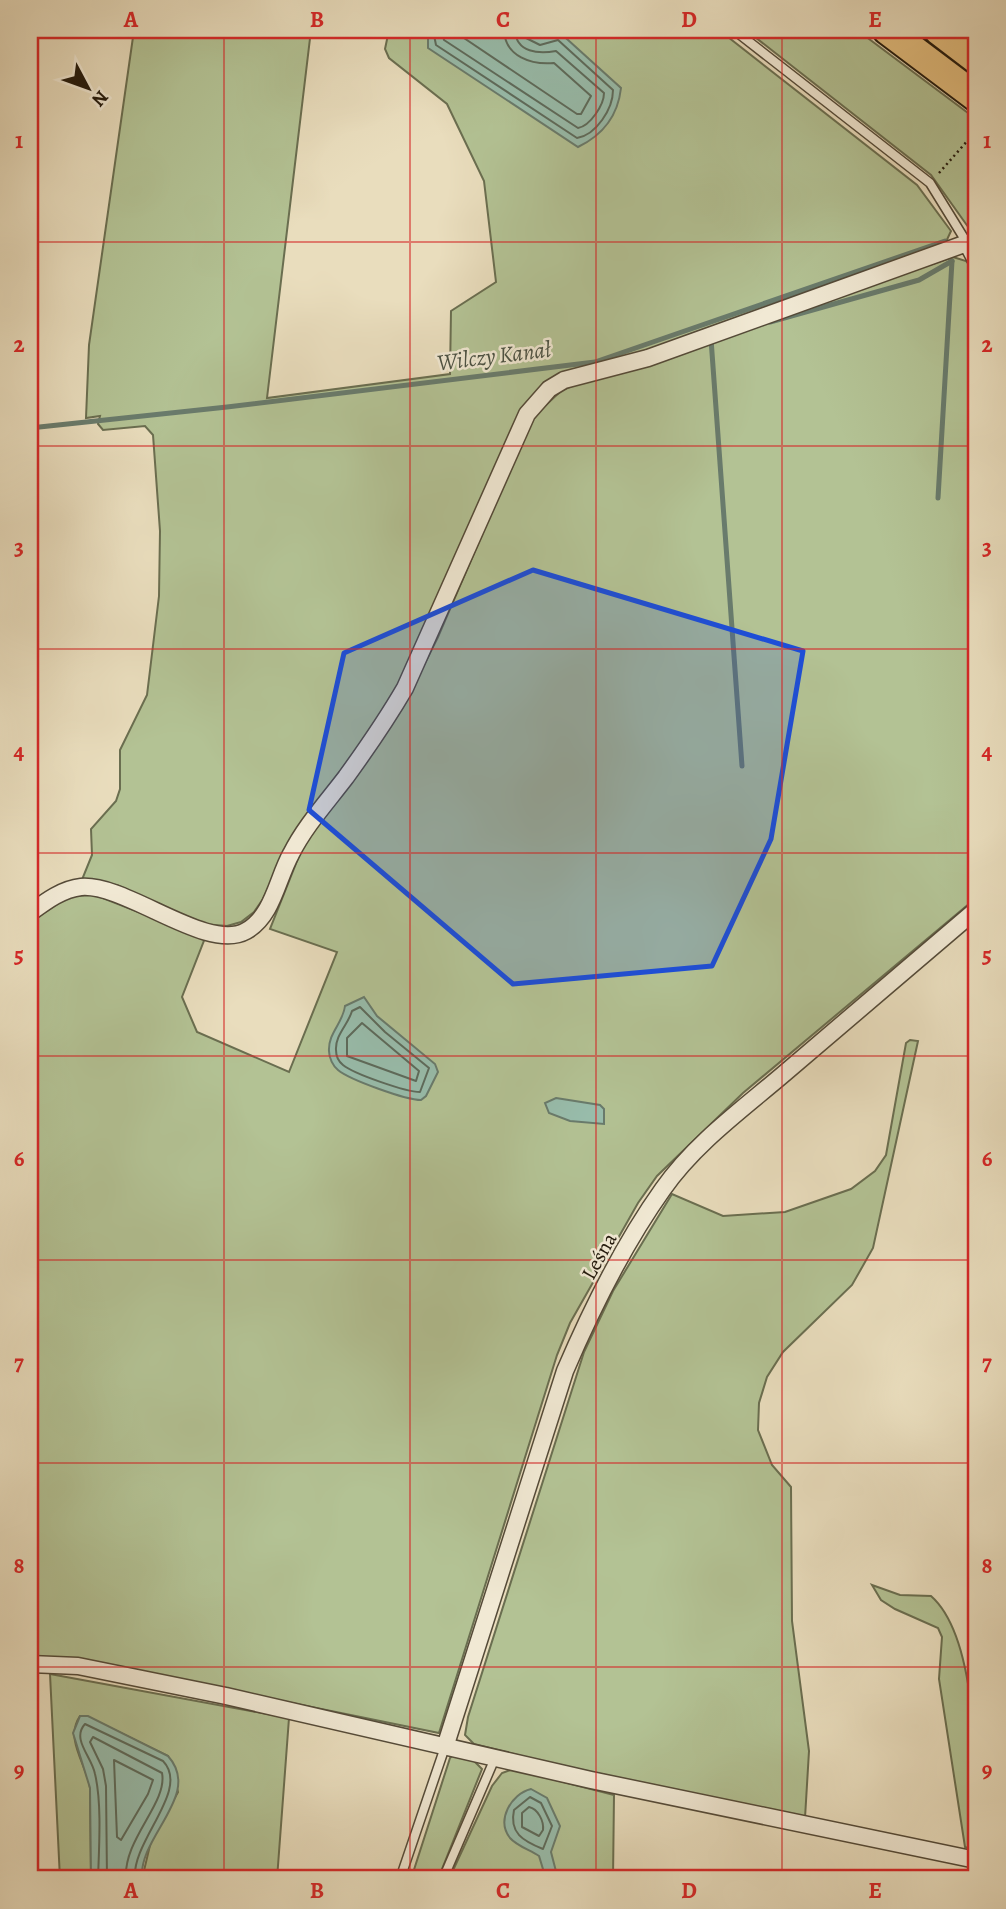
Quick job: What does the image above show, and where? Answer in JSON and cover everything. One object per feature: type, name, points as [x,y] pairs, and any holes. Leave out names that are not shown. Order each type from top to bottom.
[{"type":"highway","points":[[887,30],[972,94]]},
{"type":"highway","points":[[937,30],[976,59]]},
{"type":"street","points":[[30,913],[61,893],[84,886],[107,891],[213,933],[232,936],[247,931],[264,915],[297,842],[379,731],[405,688],[527,414],[536,401],[564,380],[648,358],[967,243],[976,260]]},
{"type":"street","name":"Leśna","points":[[446,1744],[565,1371],[584,1325],[664,1188],[697,1149],[733,1117],[976,911]]},
{"type":"street","points":[[30,1664],[78,1666],[110,1672],[446,1744],[495,1758],[976,1860]]},
{"type":"lane","points":[[734,30],[930,183],[967,243]]},
{"type":"lane","points":[[400,1879],[446,1744]]},
{"type":"lane","points":[[443,1879],[495,1758]]},
{"type":"path","points":[[930,183],[976,131]]},
{"type":"path","points":[[449,1868],[475,1879]]},
{"type":"highlighted area","points":[[533,570],[803,651],[771,839],[712,966],[513,984],[309,810],[344,653]]},
{"type":"shaded area","points":[[134,30],[311,30],[267,398],[450,374],[451,311],[496,282],[484,181],[447,104],[389,58],[385,49],[389,30],[719,30],[917,185],[951,231],[945,244],[617,361],[552,379],[530,399],[417,650],[379,720],[295,831],[263,899],[254,912],[241,922],[227,926],[203,924],[117,885],[81,882],[92,855],[91,829],[116,801],[120,789],[120,750],[147,695],[159,596],[160,531],[153,435],[145,426],[103,430],[98,424],[100,416],[86,418],[89,345]]},
{"type":"shaded area","points":[[746,30],[857,30],[976,119],[976,238],[931,175]]},
{"type":"shaded area","points":[[953,257],[966,261],[976,274],[976,898],[743,1093],[657,1176],[638,1203],[570,1323],[557,1355],[439,1733],[96,1663],[30,1657],[30,922],[70,896],[95,895],[205,938],[182,997],[197,1032],[289,1072],[337,952],[270,929],[305,841],[412,689],[438,637],[532,418],[562,390],[580,383]]},
{"type":"shaded area","points":[[910,1040],[918,1041],[873,1248],[852,1285],[783,1352],[767,1377],[759,1403],[758,1430],[772,1465],[791,1487],[792,1621],[809,1751],[805,1818],[474,1744],[465,1735],[468,1717],[584,1352],[613,1291],[672,1194],[723,1216],[785,1212],[851,1189],[875,1171],[886,1155],[906,1043]]},
{"type":"shaded area","points":[[872,1585],[900,1595],[931,1596],[947,1617],[959,1645],[972,1716],[976,1851],[965,1847],[939,1679],[942,1637],[938,1628],[881,1600]]},
{"type":"shaded area","points":[[50,1674],[289,1718],[277,1879],[142,1879],[151,1841],[178,1792],[168,1756],[88,1717],[80,1716],[74,1734],[90,1788],[91,1879],[60,1879]]},
{"type":"shaded area","points":[[454,1754],[471,1758],[482,1769],[438,1879],[411,1879],[450,1758]]},
{"type":"shaded area","points":[[513,1769],[614,1795],[613,1879],[449,1879],[492,1786],[502,1773]]},
{"type":"water","points":[[428,30],[524,30],[542,38],[557,30],[621,88],[617,107],[602,130],[578,147],[428,48]]},
{"type":"water","points":[[364,997],[377,1016],[435,1064],[438,1072],[426,1096],[421,1100],[403,1097],[366,1084],[344,1074],[333,1064],[329,1045],[345,1006]]},
{"type":"water","points":[[556,1098],[600,1105],[604,1109],[604,1124],[570,1121],[549,1113],[545,1103]]},
{"type":"water","points":[[80,1716],[88,1716],[168,1756],[177,1771],[178,1786],[174,1801],[149,1847],[143,1863],[142,1879],[91,1879],[90,1788],[73,1733]]},
{"type":"water","points":[[531,1789],[547,1798],[560,1826],[551,1852],[558,1879],[546,1879],[539,1856],[513,1841],[506,1831],[505,1816],[512,1802],[517,1796]]},
{"type":"waterway","name":"Wilczy Kanał","points":[[30,428],[595,362],[945,241]]},
{"type":"waterway","points":[[770,322],[919,280],[952,261]]},
{"type":"waterway","points":[[938,498],[952,261]]},
{"type":"waterway","points":[[711,339],[742,766]]}]
